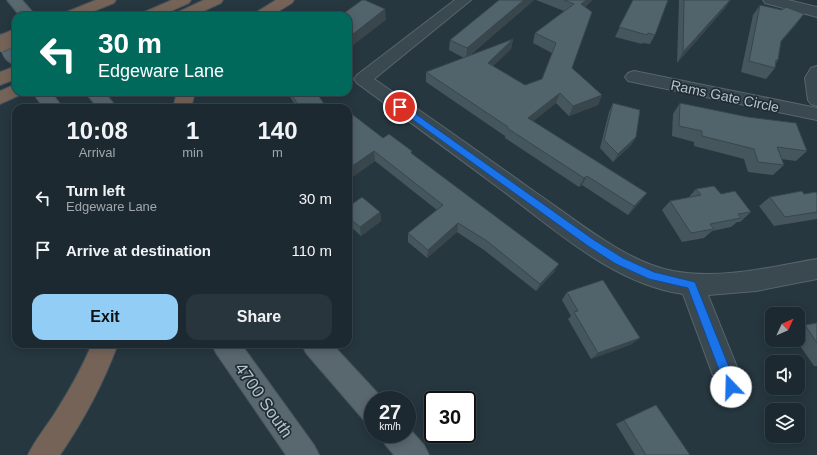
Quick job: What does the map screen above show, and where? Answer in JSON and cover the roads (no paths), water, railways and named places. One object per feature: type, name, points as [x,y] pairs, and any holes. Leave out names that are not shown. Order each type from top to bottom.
[{"type":"highway","points":[[156,12],[184,0]]},
{"type":"highway","points":[[190,12],[216,0]]},
{"type":"highway","points":[[267,12],[287,0]]},
{"type":"highway","points":[[79,12],[104,2]]},
{"type":"highway","points":[[0,44],[12,39]]},
{"type":"highway","points":[[0,79],[12,74]]},
{"type":"highway","points":[[0,98],[12,92]]},
{"type":"highway","points":[[43,455],[63,426],[81,395],[103,348]]},
{"type":"main road","points":[[14,0],[24,12]]},
{"type":"main road","points":[[0,39],[12,55]]},
{"type":"main road","points":[[44,96],[51,104]]},
{"type":"main road","points":[[98,96],[104,104]]},
{"type":"main road","name":"4700 South","points":[[228,348],[304,455]]},
{"type":"main road","points":[[319,348],[364,399]]},
{"type":"main road","points":[[403,443],[414,455]]},
{"type":"street","points":[[464,0],[362,79],[591,243],[620,261],[653,276],[692,285],[728,284],[817,269]]},
{"type":"street","points":[[770,0],[817,12]]},
{"type":"street","points":[[817,72],[814,78],[817,100]]},
{"type":"street","name":"Rams Gate Circle","points":[[634,77],[817,114]]},
{"type":"street","points":[[692,285],[731,387]]}]
